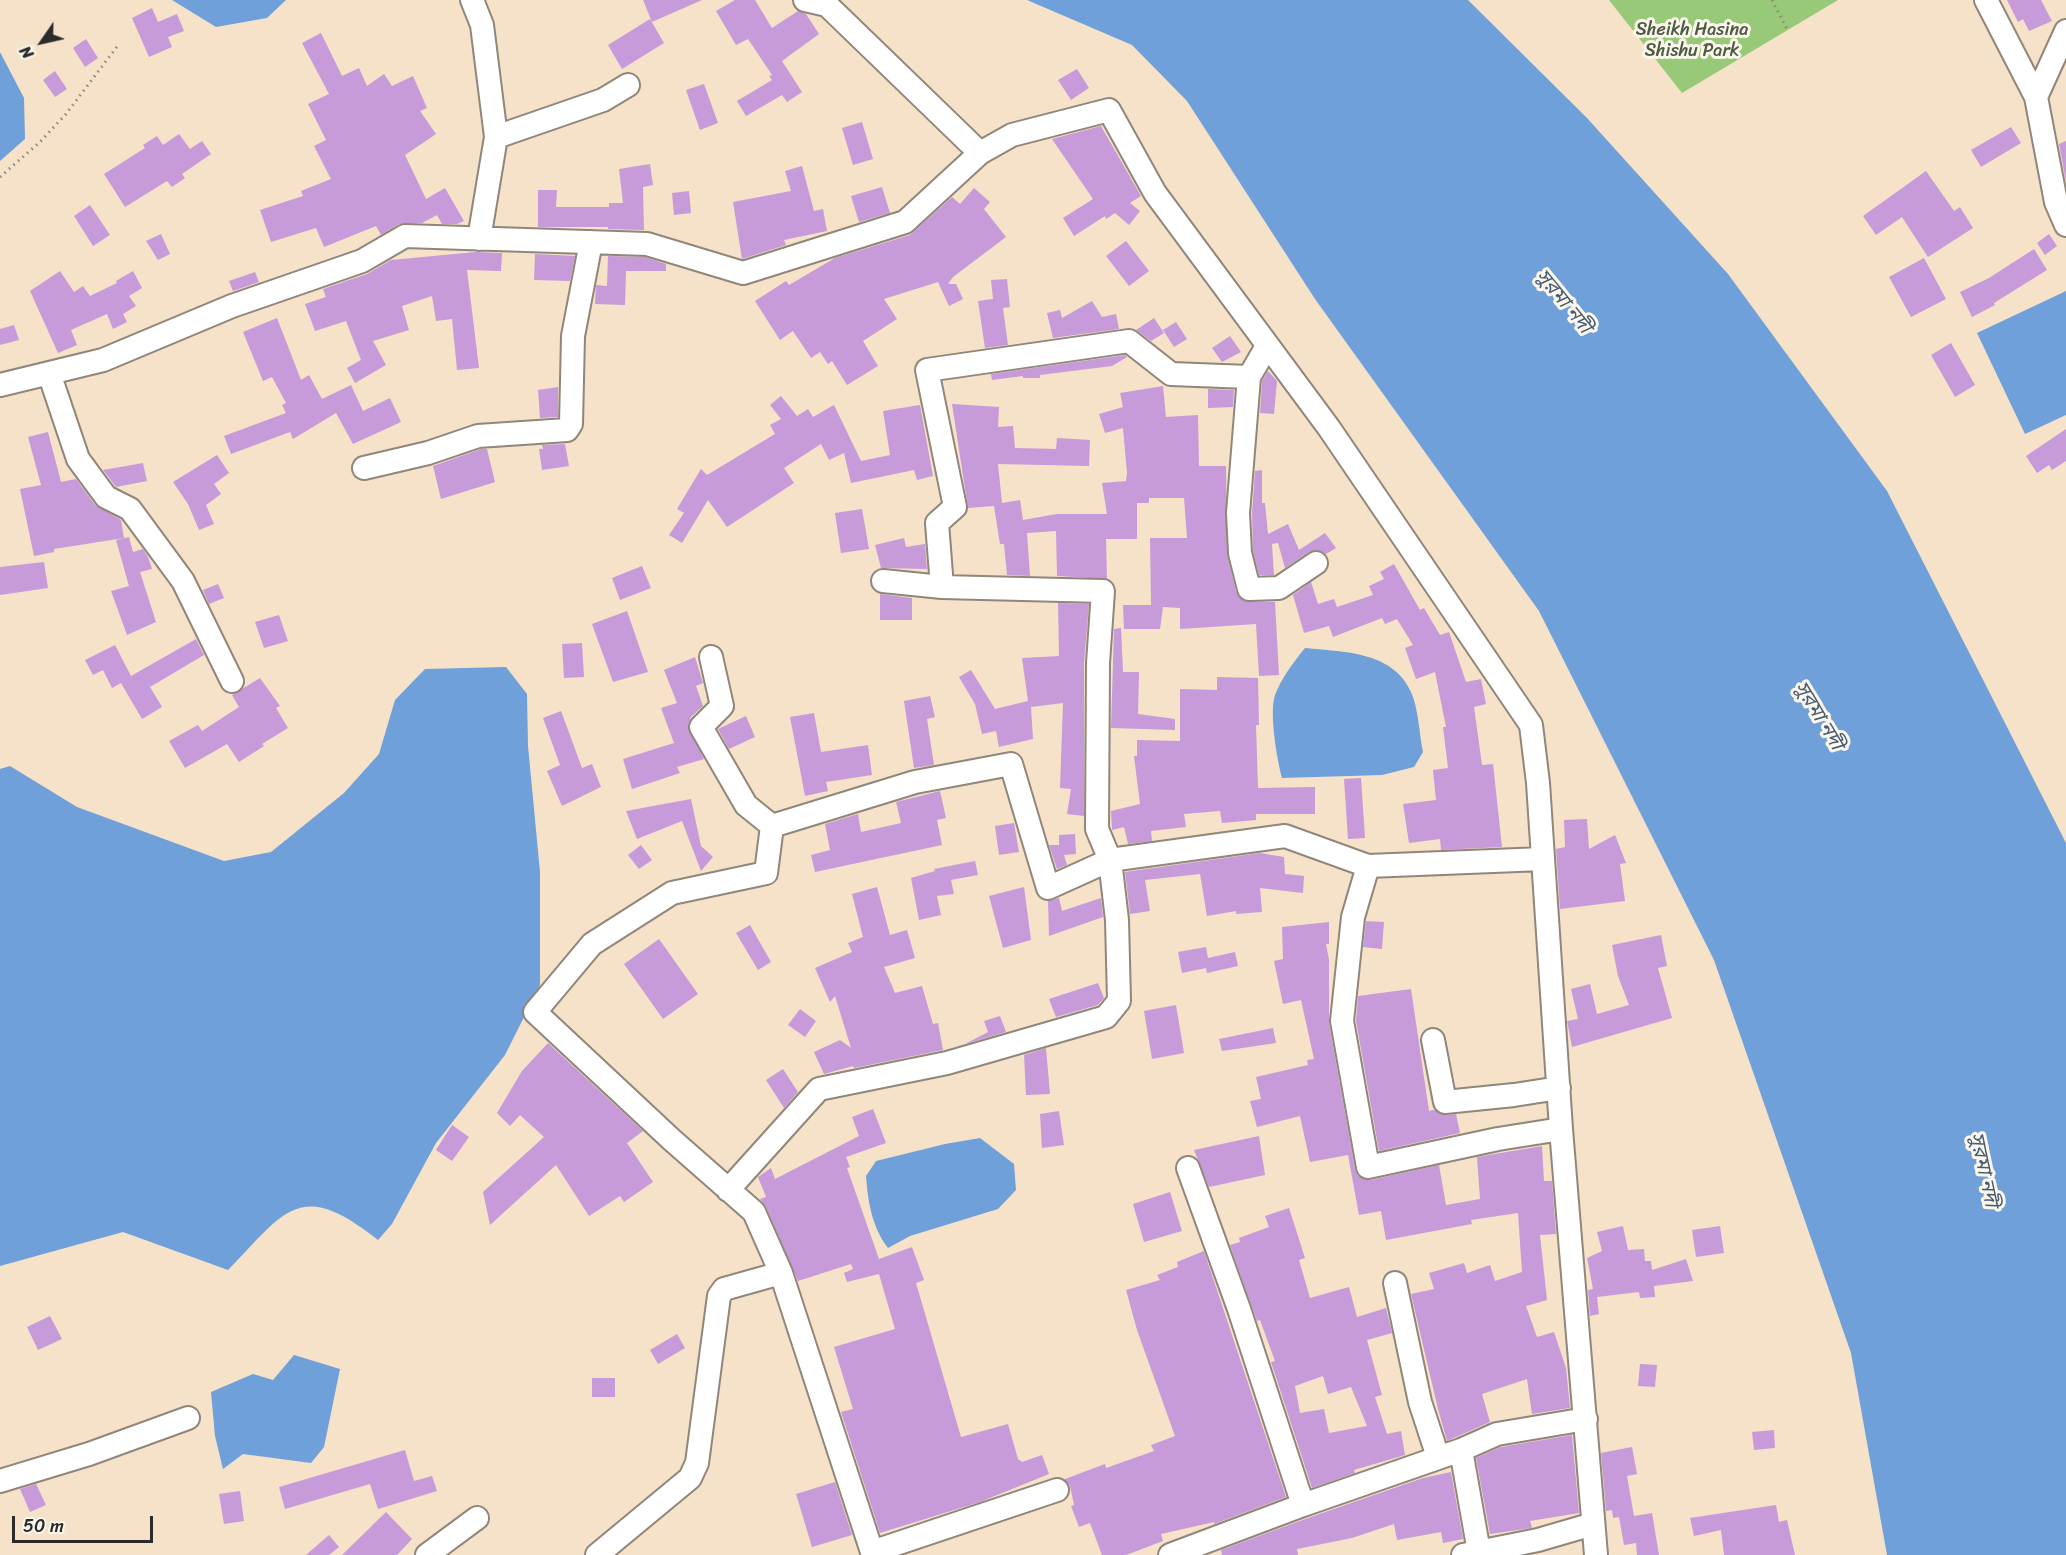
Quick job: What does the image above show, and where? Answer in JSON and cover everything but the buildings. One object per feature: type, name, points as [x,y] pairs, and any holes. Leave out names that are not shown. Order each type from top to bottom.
[{"type":"street","points":[[472,0],[482,24],[496,137],[479,239]]},
{"type":"street","points":[[805,0],[827,5],[980,153]]},
{"type":"street","points":[[1986,0],[2036,97],[2056,202],[2066,225]]},
{"type":"street","points":[[2036,97],[2066,31]]},
{"type":"street","points":[[496,137],[603,100],[628,85]]},
{"type":"street","points":[[0,385],[103,360],[232,306],[362,261],[405,236],[647,243],[743,273],[905,222],[980,153],[1012,135],[1109,110],[1155,193],[1329,428],[1531,725],[1596,1555]]},
{"type":"street","points":[[364,468],[428,453],[478,436],[567,430],[571,424],[573,336],[591,242]]},
{"type":"street","points":[[942,587],[937,523],[955,507],[927,370],[1129,341],[1171,374],[1249,377]]},
{"type":"street","points":[[1267,346],[1249,377],[1238,513],[1240,553],[1249,589],[1279,588],[1316,563]]},
{"type":"street","points":[[49,373],[78,459],[106,497],[130,509],[183,581],[232,681]]},
{"type":"street","points":[[728,1190],[819,1089],[946,1063],[1106,1017],[1119,1001],[1118,920],[1110,860],[1097,829],[1098,663],[1103,591],[942,587],[884,581]]},
{"type":"street","points":[[711,657],[722,706],[701,727],[746,805],[772,826]]},
{"type":"street","points":[[772,826],[915,782],[1011,764],[1048,888],[1110,860],[1285,836],[1368,866],[1543,859]]},
{"type":"street","points":[[772,826],[766,873],[672,893],[592,944],[535,1012],[754,1212],[781,1274],[872,1554],[1057,1490]]},
{"type":"street","points":[[1368,866],[1353,917],[1342,1021],[1368,1167],[1498,1139],[1562,1129]]},
{"type":"street","points":[[1433,1040],[1445,1102],[1559,1088]]},
{"type":"street","points":[[1188,1168],[1235,1298],[1303,1505]]},
{"type":"street","points":[[597,1555],[690,1478],[697,1463],[720,1296],[724,1289],[781,1274]]},
{"type":"street","points":[[1395,1283],[1420,1402],[1438,1457]]},
{"type":"street","points":[[0,1481],[89,1454],[188,1418]]},
{"type":"street","points":[[1170,1555],[1303,1505],[1461,1450],[1497,1434],[1586,1419]]},
{"type":"street","points":[[1461,1450],[1471,1553],[1538,1539],[1593,1524]]},
{"type":"street","points":[[427,1555],[444,1540],[477,1518]]},
{"type":"path","points":[[1773,0],[1788,31]]},
{"type":"path","points":[[0,177],[40,142],[66,114],[119,45]]},
{"type":"green space","name":"Sheikh Hasina Shishu Park","points":[[1609,0],[1838,0],[1682,93]]},
{"type":"water","points":[[172,0],[286,0],[267,18],[216,27]]},
{"type":"water","name":"সুরমা নদী","points":[[1027,0],[1468,0],[1587,118],[1728,274],[1887,491],[2066,843],[2066,1555],[1887,1555],[1851,1353],[1714,960],[1539,611],[1315,299],[1187,101],[1132,45]]},
{"type":"water","points":[[0,52],[24,98],[25,139],[0,161]]},
{"type":"water","points":[[2066,291],[2066,415],[2025,434],[1977,333]]},
{"type":"water","points":[[1305,648],[1366,656],[1392,668],[1403,679],[1416,706],[1423,752],[1414,767],[1382,775],[1282,778],[1274,736],[1273,703],[1284,676]]},
{"type":"water","points":[[506,667],[527,694],[528,746],[540,872],[540,985],[505,1055],[436,1143],[392,1224],[378,1240],[352,1221],[330,1210],[312,1206],[296,1209],[280,1218],[265,1231],[228,1270],[123,1232],[0,1266],[0,769],[10,766],[77,807],[224,861],[271,852],[344,793],[379,754],[395,700],[425,669]]},
{"type":"water","points":[[980,1138],[1014,1164],[1016,1190],[998,1209],[910,1236],[888,1248],[878,1232],[868,1195],[866,1176],[876,1161]]},
{"type":"water","points":[[294,1355],[340,1369],[324,1447],[311,1463],[243,1454],[223,1469],[215,1436],[211,1392],[253,1374],[273,1380]]}]
